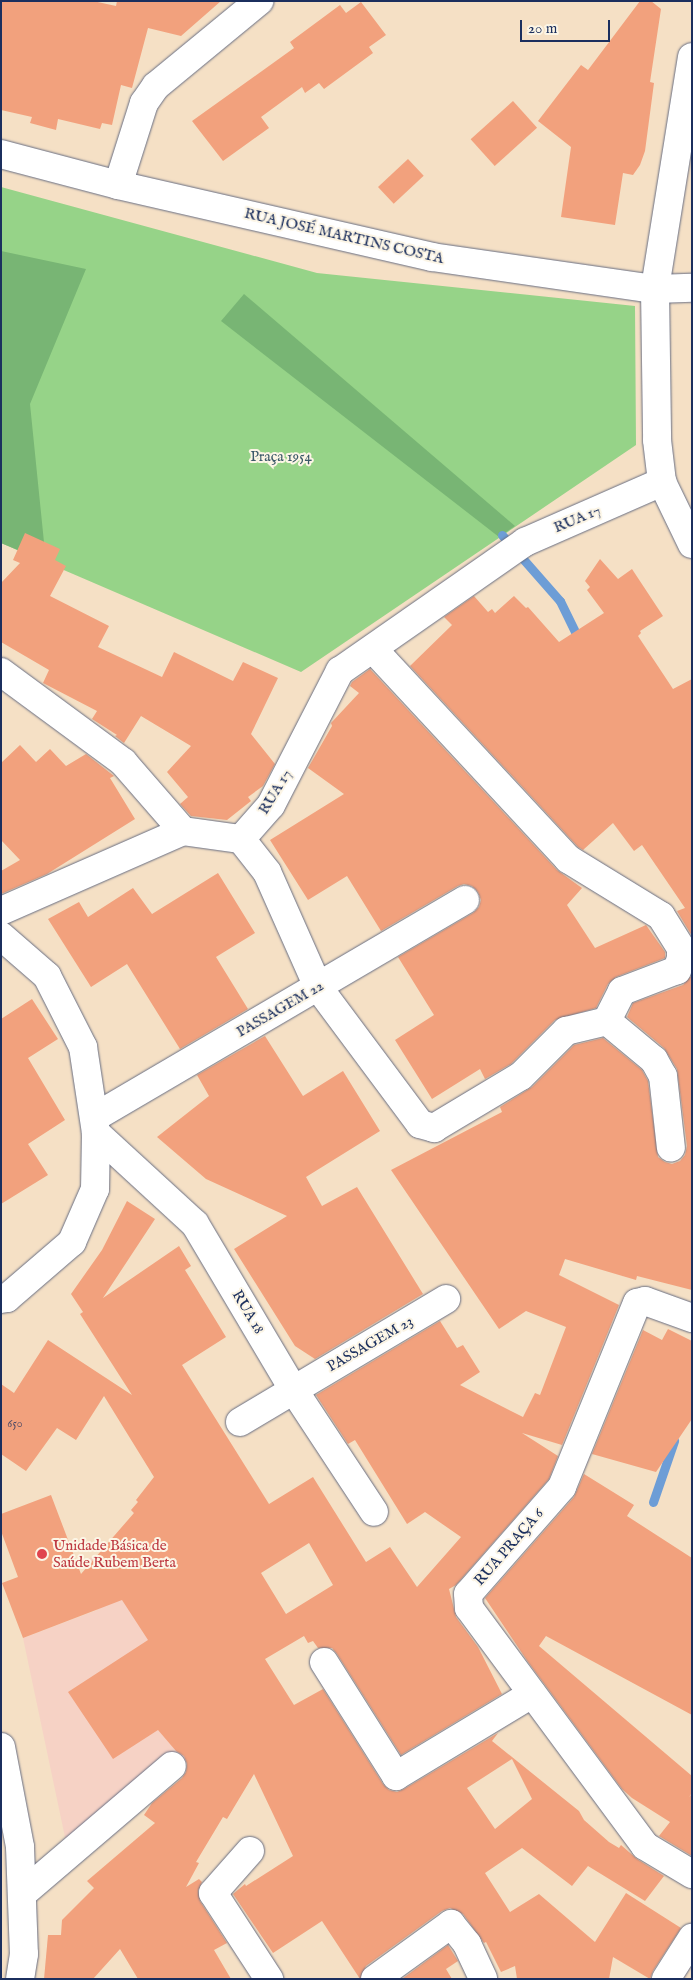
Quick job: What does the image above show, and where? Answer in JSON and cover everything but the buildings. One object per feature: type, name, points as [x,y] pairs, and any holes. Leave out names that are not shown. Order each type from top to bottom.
[{"type":"street","points":[[118,185],[144,103],[156,86],[259,1]]},
{"type":"street","points":[[692,57],[655,289],[657,440],[662,482],[692,544]]},
{"type":"street","name":"RUA JOSÉ MARTINS COSTA","points":[[1,154],[118,185],[432,257],[655,289],[692,288]]},
{"type":"street","name":"RUA 17","points":[[241,839],[271,804],[340,671],[525,542],[662,482]]},
{"type":"street","points":[[373,649],[568,859],[661,916],[681,948],[681,958],[677,970],[622,991],[607,1021]]},
{"type":"street","points":[[1,672],[123,762],[183,830]]},
{"type":"street","points":[[1,910],[183,830],[241,839],[266,872],[318,987],[420,1124],[434,1128],[521,1076],[566,1030],[607,1021]]},
{"type":"street","name":"PASSAGEM 22","points":[[96,1125],[318,987],[465,900]]},
{"type":"street","points":[[1,936],[47,976],[83,1047],[96,1125],[95,1189],[72,1242],[3,1295]]},
{"type":"street","points":[[607,1021],[654,1060],[663,1076],[671,1148]]},
{"type":"street","name":"RUA 18","points":[[96,1125],[195,1224],[293,1389],[374,1512]]},
{"type":"street","name":"PASSAGEM 23","points":[[240,1422],[446,1299]]},
{"type":"street","name":"RUA PRAÇA 6","points":[[692,1318],[645,1301],[637,1303],[562,1487],[468,1594],[470,1608],[645,1846],[692,1874]]},
{"type":"street","points":[[324,1662],[396,1776],[532,1694]]},
{"type":"street","points":[[1,1747],[20,1847],[24,1954],[20,1979]]},
{"type":"street","points":[[22,1894],[172,1766]]},
{"type":"street","points":[[250,1851],[213,1893],[269,1979]]},
{"type":"street","points":[[375,1979],[451,1924],[468,1944],[483,1979]]},
{"type":"street","points":[[666,1979],[692,1938]]},
{"type":"shaded area","points":[[140,1496],[188,1765],[177,1752],[66,1842],[23,1638],[97,1610],[96,1590],[84,1560],[98,1555],[134,1514],[131,1510],[138,1502],[136,1500]]},
{"type":"green space","name":"Praça 1954","points":[[1,187],[317,273],[635,306],[636,445],[301,672],[1,543]]},
{"type":"green space","points":[[1,251],[86,269],[30,404],[46,562],[1,543]]},
{"type":"green space","points":[[244,294],[515,526],[499,537],[221,321]]},
{"type":"waterway","points":[[502,535],[560,601],[580,642]]},
{"type":"waterway","points":[[653,1502],[674,1441]]},
{"type":"place","name":"Unidade Básica de Saúde Rubem Berta","points":[[42,1554]]}]
